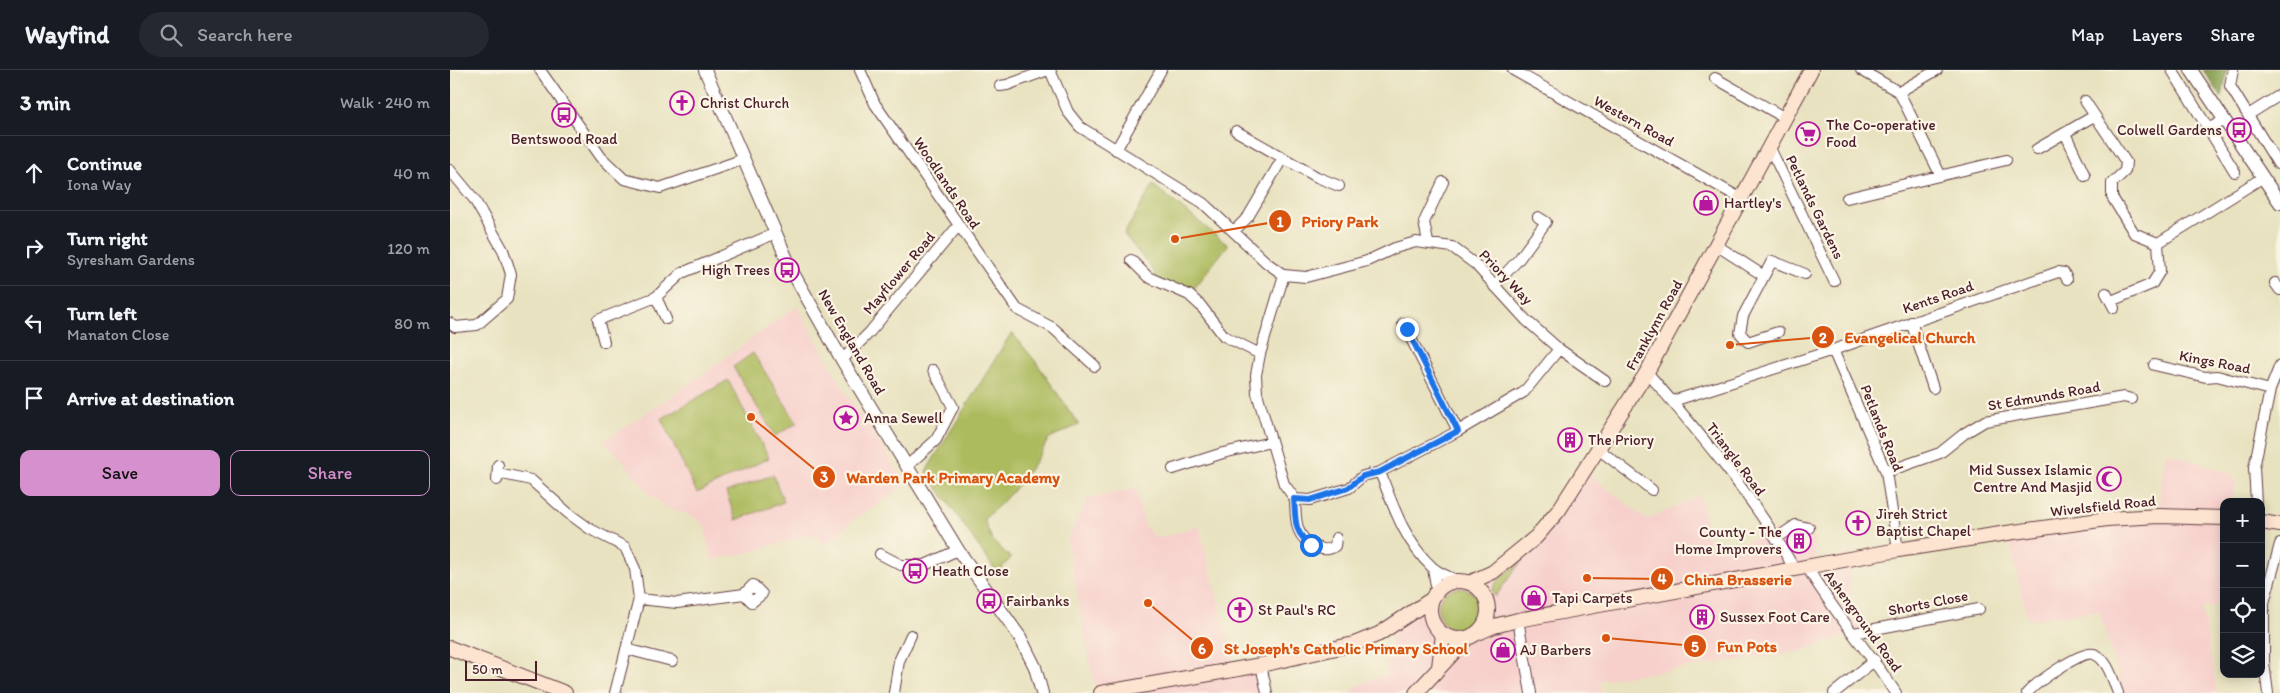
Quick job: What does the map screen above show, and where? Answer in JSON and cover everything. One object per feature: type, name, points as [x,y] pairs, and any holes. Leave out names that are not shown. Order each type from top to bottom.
[{"type":"main road","name":"Franklynn Road","points":[[1464,582],[1493,572],[1536,537],[1559,510],[1647,372],[1811,70]]},
{"type":"main road","name":"Wivelsfield Road","points":[[1470,636],[1494,626],[1518,620],[1898,550],[2107,519],[2159,516],[2220,518]]},
{"type":"main road","points":[[2265,523],[2280,525]]},
{"type":"main road","points":[[1416,693],[1439,667],[1485,622],[1485,600],[1493,572]]},
{"type":"main road","points":[[1101,693],[1261,665],[1354,644],[1379,634],[1435,596],[1444,586],[1464,582],[1477,588],[1485,600],[1503,617],[1518,620]]},
{"type":"main road","points":[[1435,596],[1430,607],[1433,623],[1443,634],[1450,638],[1470,636]]},
{"type":"main road","points":[[1392,624],[1416,620],[1433,623]]},
{"type":"main road","points":[[1439,667],[1443,634]]},
{"type":"main road","points":[[450,648],[565,693]]},
{"type":"street","points":[[540,70],[601,157],[624,179],[660,188],[744,159]]},
{"type":"street","name":"New England Road","points":[[705,70],[793,273],[842,360],[958,550],[1020,637],[1035,667],[1042,693]]},
{"type":"street","name":"Woodlands Road","points":[[860,70],[875,104],[1017,309],[1053,328],[1095,366]]},
{"type":"street","points":[[1000,86],[1049,70],[1068,112],[1091,135],[1203,203],[1266,263],[1284,275],[1260,354],[1256,375],[1257,393],[1284,484],[1294,499],[1297,529],[1304,540],[1320,549],[1328,550],[1335,546],[1336,538]]},
{"type":"street","points":[[1116,150],[1161,70]]},
{"type":"street","name":"Western Road","points":[[1513,70],[1740,198]]},
{"type":"street","points":[[1861,70],[1899,92],[1941,176]]},
{"type":"street","points":[[1899,92],[1937,70]]},
{"type":"street","points":[[2172,70],[2235,172]]},
{"type":"street","points":[[2191,70],[2280,203]]},
{"type":"street","points":[[2233,70],[2230,86],[2278,164],[2280,163]]},
{"type":"street","points":[[1715,78],[1785,118]]},
{"type":"street","points":[[2248,115],[2280,95]]},
{"type":"street","points":[[2085,101],[2126,162],[2125,170],[2112,183],[2112,197],[2134,233],[2158,244]]},
{"type":"street","points":[[2037,149],[2094,116]]},
{"type":"street","points":[[2208,129],[2223,120]]},
{"type":"street","points":[[1236,131],[1282,159],[1339,186]]},
{"type":"street","points":[[2064,133],[2085,176]]},
{"type":"street","name":"Petlands Gardens","points":[[1769,146],[1834,281]]},
{"type":"street","points":[[1234,231],[1248,217],[1282,159]]},
{"type":"street","points":[[1847,198],[2006,160]]},
{"type":"street","points":[[450,170],[474,199],[503,250],[511,274],[507,300],[477,326],[454,326],[450,323]]},
{"type":"street","points":[[2158,244],[2262,178]]},
{"type":"street","points":[[1428,242],[1424,222],[1444,182]]},
{"type":"street","points":[[1494,286],[1519,259],[1546,222],[1538,217]]},
{"type":"street","name":"Mayflower Road","points":[[842,360],[869,333],[958,226]]},
{"type":"street","points":[[604,342],[598,320],[656,297],[682,273],[708,266],[776,233]]},
{"type":"street","name":"Priory Way","points":[[1284,275],[1306,278],[1367,261],[1395,248],[1416,242],[1428,242],[1452,247],[1475,264],[1526,320],[1559,349],[1605,381]]},
{"type":"street","points":[[2110,301],[2152,284],[2160,271],[2158,244]]},
{"type":"street","points":[[1716,245],[1764,276]]},
{"type":"street","points":[[1131,260],[1148,277],[1189,295],[1201,306],[1224,336],[1260,354]]},
{"type":"street","points":[[1778,332],[1748,342],[1740,333],[1743,316],[1772,261],[1805,274]]},
{"type":"street","name":"Kents Road","points":[[1673,401],[1833,350],[2058,272],[2064,273],[2066,278]]},
{"type":"street","points":[[656,297],[666,320]]},
{"type":"street","points":[[1911,322],[1933,388]]},
{"type":"street","points":[[1403,323],[1458,431]]},
{"type":"street","points":[[1294,499],[1310,500],[1348,488],[1363,476],[1380,472],[1458,431],[1524,392],[1559,349]]},
{"type":"street","name":"Petlands Road","points":[[1833,350],[1886,472],[1898,550]]},
{"type":"street","name":"Kings Road","points":[[2154,365],[2206,377],[2217,376],[2270,390]]},
{"type":"street","points":[[2256,498],[2254,468],[2270,390],[2280,365]]},
{"type":"street","points":[[906,466],[936,440],[953,407],[933,370]]},
{"type":"street","name":"Triangle Road","points":[[1647,372],[1673,401],[1801,568]]},
{"type":"street","name":"St Edmunds Road","points":[[1886,472],[1940,453],[1965,433],[1985,421],[2124,397],[2131,399]]},
{"type":"street","points":[[1173,470],[1223,453],[1271,442]]},
{"type":"street","points":[[1598,449],[1652,490]]},
{"type":"street","points":[[1380,472],[1396,516],[1412,543],[1433,568],[1464,582]]},
{"type":"street","points":[[498,473],[521,474],[531,480],[568,513],[590,529],[625,547],[636,569],[639,599],[615,693]]},
{"type":"street","points":[[1777,538],[1796,525],[1809,528]]},
{"type":"street","points":[[2268,693],[2264,663],[2264,603],[2280,544]]},
{"type":"street","points":[[880,554],[901,565],[925,566],[958,550]]},
{"type":"street","points":[[1433,568],[1435,596]]},
{"type":"street","name":"Ashenground Road","points":[[1801,568],[1875,660],[1896,693]]},
{"type":"street","points":[[639,599],[677,603],[744,594]]},
{"type":"street","name":"Shorts Close","points":[[1854,633],[1979,609]]},
{"type":"street","points":[[1518,620],[1531,693]]},
{"type":"street","points":[[894,693],[899,661],[911,634]]},
{"type":"street","points":[[626,649],[672,661]]},
{"type":"street","points":[[2027,693],[2034,685],[2079,657],[2089,653],[2095,654],[2108,668],[2118,693]]},
{"type":"street","points":[[1834,693],[1875,660]]},
{"type":"street","points":[[1261,665],[1267,693]]},
{"type":"shaded area","points":[[797,306],[845,392],[906,483],[876,506],[855,518],[825,546],[815,533],[750,552],[711,560],[705,527],[695,517],[666,507],[649,494],[621,458],[603,442],[695,380]]},
{"type":"shaded area","points":[[2166,452],[2232,474],[2235,483],[2233,498],[2220,498],[2220,605],[2202,608],[2217,693],[2124,693],[2099,611],[2028,619],[2007,533],[2159,515],[2160,491]]},
{"type":"shaded area","points":[[1585,471],[1647,520],[1700,495],[1710,546],[1746,541],[1777,530],[1812,526],[1817,561],[1848,555],[1851,602],[1872,630],[1854,633],[1800,651],[1600,680],[1601,693],[1346,693],[1368,681],[1385,675],[1393,624],[1444,586],[1451,582],[1469,583],[1536,537]]},
{"type":"shaded area","points":[[1136,489],[1145,527],[1154,537],[1167,536],[1199,526],[1234,663],[1095,687],[1067,541],[1088,499]]},
{"type":"shaded area","points":[[1261,665],[1267,693],[1101,693]]},
{"type":"green space","points":[[2203,70],[2227,70],[2222,97]]},
{"type":"green space","points":[[1153,185],[1228,245],[1189,295],[1157,282],[1154,272],[1124,234]]},
{"type":"green space","points":[[1013,334],[1036,362],[1079,425],[1049,438],[1036,461],[1020,482],[984,519],[992,540],[1011,558],[997,573],[926,471],[1010,335]]},
{"type":"green space","points":[[753,353],[797,423],[775,436],[733,367]]},
{"type":"green space","points":[[728,380],[769,458],[697,493],[661,419]]},
{"type":"green space","points":[[773,475],[784,502],[736,520],[726,492]]},
{"type":"green space","points":[[1523,559],[1495,597],[1492,591],[1496,582]]},
{"type":"green space","points":[[1459,588],[1474,594],[1480,609],[1474,624],[1459,630],[1444,624],[1438,609],[1444,594]]},
{"type":"place","name":"Christ Church","points":[[682,103]]},
{"type":"place","name":"Bentswood Road","points":[[564,115]]},
{"type":"place","name":"Colwell Gardens","points":[[2239,130]]},
{"type":"place","name":"The Co-operative Food","points":[[1808,134]]},
{"type":"place","name":"Hartley's","points":[[1706,203]]},
{"type":"place","name":"Priory Park","points":[[1175,239]]},
{"type":"place","name":"High Trees","points":[[787,270]]},
{"type":"place","name":"Evangelical Church","points":[[1730,345]]},
{"type":"place","name":"Warden Park Primary Academy","points":[[751,417]]},
{"type":"place","name":"Anna Sewell","points":[[846,418]]},
{"type":"place","name":"The Priory","points":[[1570,440]]},
{"type":"place","name":"Mid Sussex Islamic Centre And Masjid","points":[[2109,479]]},
{"type":"place","name":"Jireh Strict Baptist Chapel","points":[[1858,523]]},
{"type":"place","name":"County - The Home Improvers","points":[[1799,541]]},
{"type":"place","name":"Heath Close","points":[[915,571]]},
{"type":"place","name":"China Brasserie","points":[[1587,578]]},
{"type":"place","name":"Tapi Carpets","points":[[1534,598]]},
{"type":"place","name":"Fairbanks","points":[[989,601]]},
{"type":"place","name":"St Joseph's Catholic Primary School","points":[[1148,603]]},
{"type":"place","name":"St Paul's RC","points":[[1240,610]]},
{"type":"place","name":"Sussex Foot Care","points":[[1702,617]]},
{"type":"place","name":"Fun Pots","points":[[1606,638]]},
{"type":"place","name":"AJ Barbers","points":[[1503,650]]},
{"type":"route","points":[[1311,545],[1300,536],[1297,529],[1294,499],[1310,500],[1348,488],[1363,476],[1380,472],[1458,431],[1407,329]]}]
